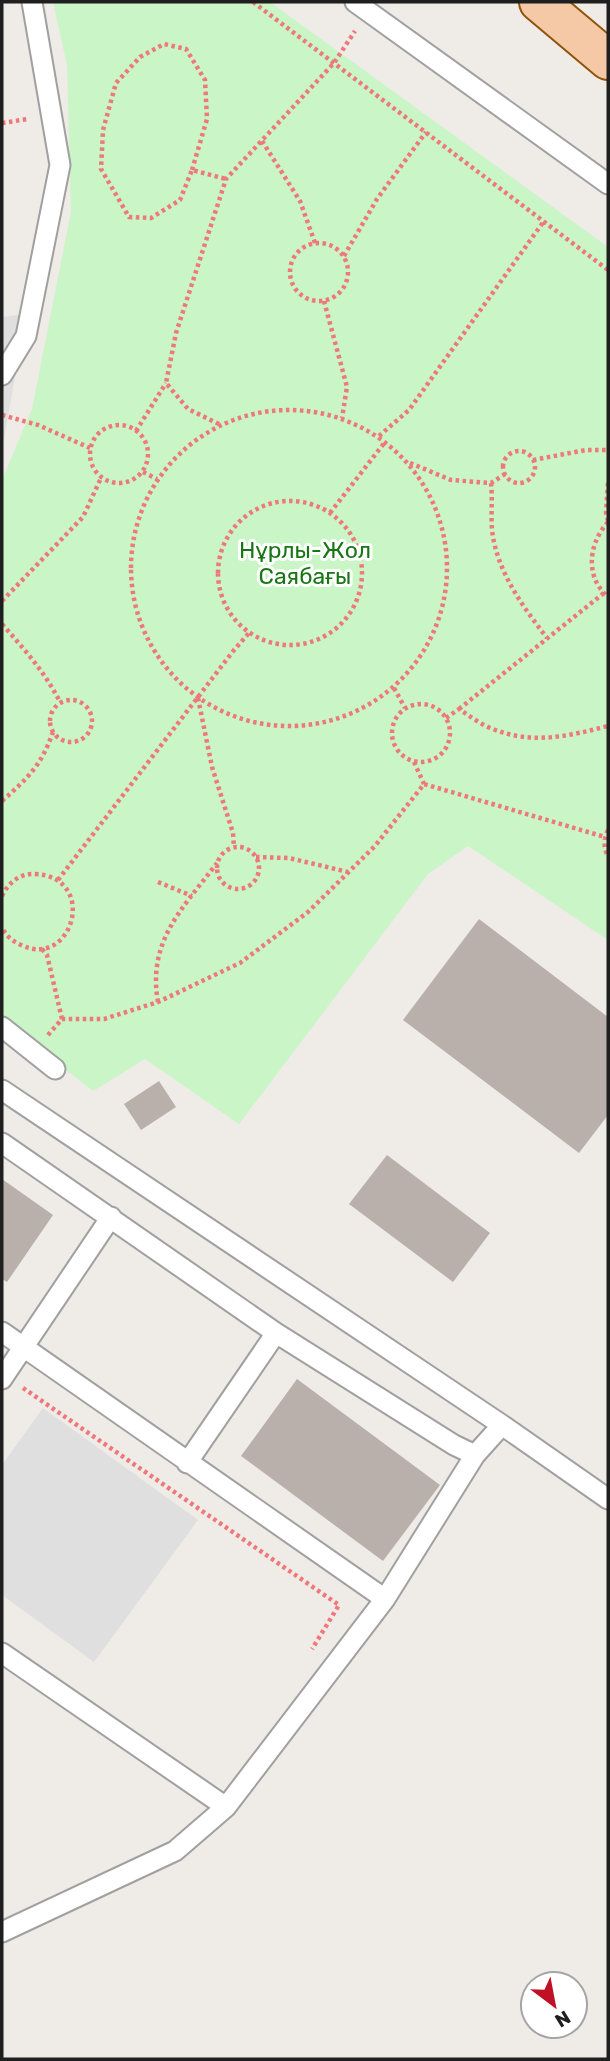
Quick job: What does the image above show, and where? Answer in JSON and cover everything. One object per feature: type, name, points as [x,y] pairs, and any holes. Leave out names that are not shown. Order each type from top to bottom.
[{"type":"main road","points":[[539,2],[608,60]]},
{"type":"lane","points":[[2,375],[26,336],[60,166],[32,2]]},
{"type":"lane","points":[[362,7],[608,184]]},
{"type":"lane","points":[[2,1027],[55,1069]]},
{"type":"lane","points":[[2,1090],[608,1499]]},
{"type":"lane","points":[[2,1143],[276,1333],[454,1445],[475,1455]]},
{"type":"lane","points":[[3,1377],[111,1217]]},
{"type":"lane","points":[[2,1332],[385,1599]]},
{"type":"lane","points":[[187,1463],[276,1333]]},
{"type":"lane","points":[[2,1932],[175,1851],[226,1807],[385,1599],[475,1455],[502,1425]]},
{"type":"lane","points":[[2,1653],[226,1807]]},
{"type":"path","points":[[253,2],[608,270]]},
{"type":"path","points":[[136,430],[166,383],[176,332],[226,179],[334,63],[362,7]]},
{"type":"path","points":[[164,44],[186,49],[205,79],[207,119],[192,170],[180,200],[151,218],[129,217],[101,169],[103,130],[116,83],[139,57],[164,44]]},
{"type":"path","points":[[2,122],[32,119]]},
{"type":"path","points":[[344,256],[377,199],[425,132]]},
{"type":"path","points":[[262,141],[300,201],[315,243]]},
{"type":"path","points":[[192,170],[226,179]]},
{"type":"path","points":[[379,436],[409,410],[544,221]]},
{"type":"path","points":[[326,243],[337,248],[344,256],[348,279],[335,297],[313,301],[302,296],[294,287],[290,277],[291,265],[296,254],[304,247],[326,243]]},
{"type":"path","points":[[324,301],[347,387],[342,418]]},
{"type":"path","points":[[166,383],[188,409],[220,425]]},
{"type":"path","points":[[301,409],[342,418],[379,436],[409,463],[432,498],[445,537],[448,579],[440,619],[421,656],[393,687],[359,710],[320,724],[278,726],[237,718],[198,697],[169,672],[146,637],[133,598],[131,557],[139,516],[158,479],[185,448],[220,425],[259,412],[301,409]]},
{"type":"path","points":[[2,415],[38,425],[90,448]]},
{"type":"path","points":[[114,425],[126,425],[136,430],[148,449],[143,471],[134,479],[123,483],[112,483],[101,478],[89,459],[95,437],[103,429],[114,425]]},
{"type":"path","points":[[330,513],[385,442]]},
{"type":"path","points":[[533,460],[586,450],[608,450]]},
{"type":"path","points":[[524,452],[533,460],[535,468],[532,476],[525,481],[514,482],[505,474],[504,461],[512,453],[524,452]]},
{"type":"path","points":[[409,463],[451,480],[491,482],[505,474]]},
{"type":"path","points":[[143,471],[158,479]]},
{"type":"path","points":[[2,601],[83,517],[101,478]]},
{"type":"path","points":[[491,482],[493,535],[500,567],[525,610],[547,638]]},
{"type":"path","points":[[446,718],[606,595],[596,582],[592,556],[594,543],[608,522],[608,483]]},
{"type":"path","points":[[295,501],[330,513],[349,534],[360,559],[362,578],[358,597],[349,614],[337,628],[321,638],[303,644],[284,645],[249,633],[235,620],[225,605],[219,587],[220,559],[230,533],[242,519],[258,508],[276,502],[295,501]]},
{"type":"path","points":[[2,624],[32,657],[60,702]]},
{"type":"path","points":[[58,880],[249,633]]},
{"type":"path","points":[[393,687],[405,708]]},
{"type":"path","points":[[198,697],[212,767],[233,834],[234,847]]},
{"type":"path","points":[[2,801],[26,780],[44,757],[53,732],[50,716],[60,702],[76,700],[89,709],[92,726],[82,740],[66,742],[53,732]]},
{"type":"path","points":[[416,704],[428,705],[438,709],[446,718],[450,729],[449,740],[444,751],[436,758],[425,763],[414,762],[395,749],[391,738],[392,727],[405,708],[416,704]]},
{"type":"path","points":[[459,709],[492,729],[529,739],[568,736],[608,726]]},
{"type":"path","points":[[414,762],[424,784],[605,837]]},
{"type":"path","points":[[34,1051],[62,1019],[104,1019],[158,1002],[240,963],[308,912],[375,846],[424,784]]},
{"type":"path","points":[[608,830],[605,837],[605,851],[608,856]]},
{"type":"path","points":[[256,857],[259,873],[255,881],[241,889],[233,889],[219,879],[216,871],[220,855],[234,847],[243,847],[256,857],[289,858],[349,872]]},
{"type":"path","points":[[158,1002],[156,965],[169,926],[217,863]]},
{"type":"path","points":[[2,896],[16,879],[30,874],[45,874],[58,880],[68,891],[73,905],[73,920],[67,934],[56,944],[27,948],[13,942],[2,927]]},
{"type":"path","points":[[158,882],[192,896]]},
{"type":"path","points":[[42,948],[47,955],[62,1019]]},
{"type":"path","points":[[3,1377],[339,1605],[310,1651]]},
{"type":"green space","name":"Нұрлы-Жол Саябағы","points":[[53,2],[270,2],[608,247],[608,940],[468,846],[428,874],[239,1124],[145,1059],[93,1091],[2,1020],[2,480],[32,409],[71,212],[67,65]]},
{"type":"shaded area","points":[[26,314],[4,439],[2,442],[2,317]]},
{"type":"shaded area","points":[[43,1408],[198,1520],[94,1662],[2,1595],[2,1465]]},
{"type":"building","points":[[479,919],[608,1017],[608,1115],[579,1153],[403,1020]]},
{"type":"building","points":[[159,1081],[176,1107],[141,1130],[124,1104]]},
{"type":"building","points":[[387,1155],[490,1233],[453,1282],[349,1204]]},
{"type":"building","points":[[2,1179],[53,1215],[7,1282],[2,1279]]},
{"type":"building","points":[[297,1379],[440,1485],[383,1561],[241,1456]]}]
